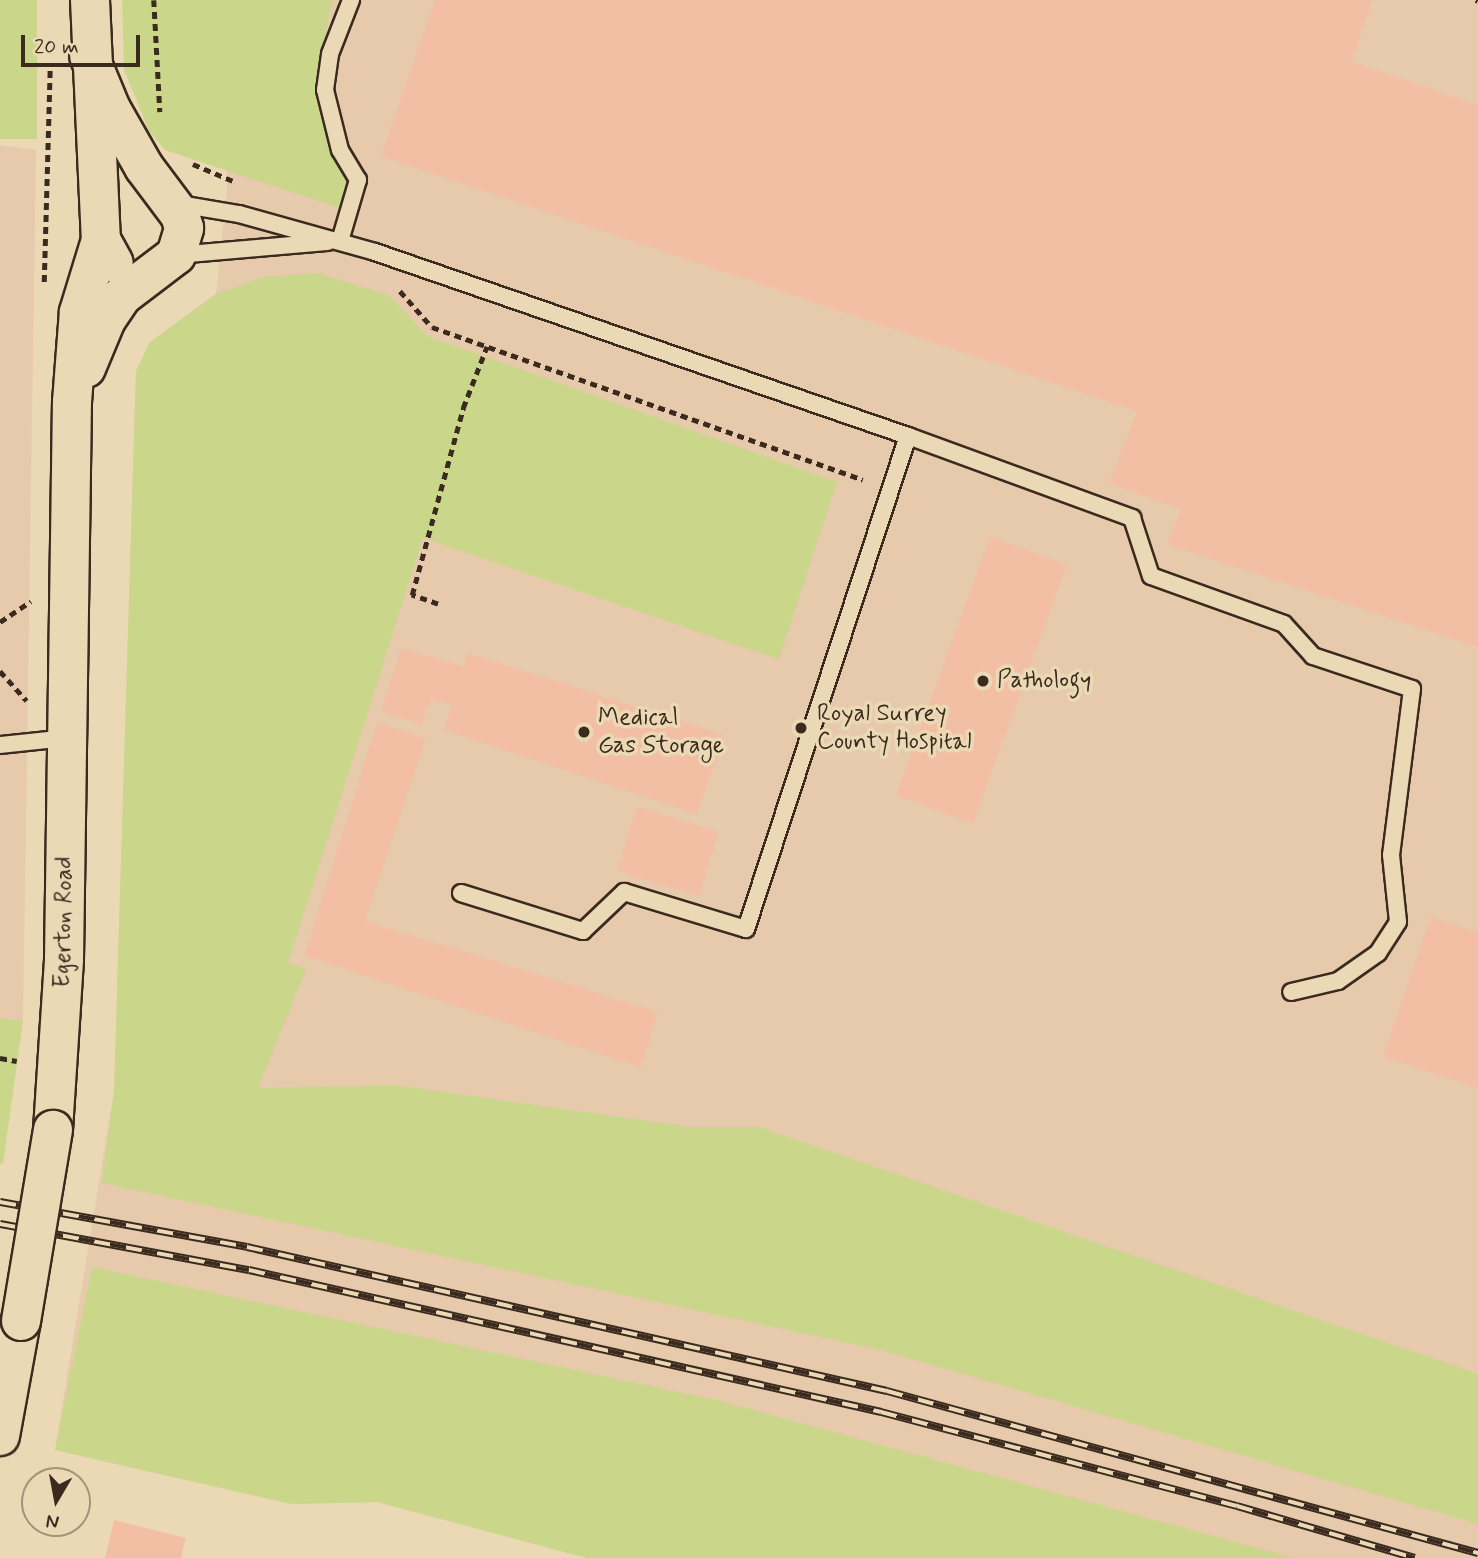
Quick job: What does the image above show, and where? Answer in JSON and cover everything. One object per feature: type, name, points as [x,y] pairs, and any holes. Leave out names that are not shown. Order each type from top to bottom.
[{"type":"street","name":"Egerton Road","points":[[90,0],[89,56],[100,234]]},
{"type":"street","name":"Egerton Road","points":[[72,402],[106,320],[122,296],[172,260],[184,228],[111,109],[89,56]]},
{"type":"street","name":"Egerton Road","points":[[0,1436],[53,1130],[64,959],[72,402],[79,312],[103,214],[121,194],[149,189],[168,198]]},
{"type":"street","points":[[100,234],[106,253],[127,270],[154,271],[172,260]]},
{"type":"lane","points":[[340,241],[358,180],[340,150],[326,90],[330,54],[351,0]]},
{"type":"lane","points":[[168,198],[340,241],[908,436],[1132,518],[1151,576],[1284,624],[1313,656],[1412,689],[1391,855],[1398,922],[1378,953],[1338,981],[1292,992]]},
{"type":"lane","points":[[172,260],[340,241]]},
{"type":"lane","points":[[461,893],[583,931],[624,892],[747,929],[908,436]]},
{"type":"lane","points":[[0,745],[67,738]]},
{"type":"path","points":[[154,0],[161,117]]},
{"type":"path","points":[[185,157],[241,184]]},
{"type":"path","points":[[394,285],[432,327],[891,490]]},
{"type":"path","points":[[438,604],[412,595],[463,408],[487,346]]},
{"type":"path","points":[[0,622],[40,595]]},
{"type":"path","points":[[0,671],[37,712]]},
{"type":"shaded area","name":"Royal Surrey County Hospital","points":[[168,0],[1478,0],[1478,1558],[587,1558],[377,1502],[291,1504],[55,1450],[114,1091],[136,371],[150,342],[216,294],[227,192],[227,173]]},
{"type":"shaded area","points":[[0,145],[36,150],[23,1021],[0,1018]]},
{"type":"green space","points":[[0,0],[37,0],[37,139],[0,139]]},
{"type":"green space","points":[[122,0],[332,0],[316,89],[331,155],[348,183],[340,208],[165,150],[149,131],[124,70]]},
{"type":"green space","points":[[318,273],[390,296],[427,336],[837,482],[779,659],[423,538],[288,963],[306,969],[258,1088],[394,1085],[690,1127],[759,1127],[1478,1374],[1478,1524],[881,1350],[102,1183],[114,1091],[136,371],[150,342],[216,294],[264,277]]},
{"type":"green space","points":[[0,1018],[23,1021],[3,1164],[0,1163]]},
{"type":"green space","points":[[92,1267],[716,1400],[1294,1558],[587,1558],[377,1502],[291,1504],[55,1450]]},
{"type":"building","points":[[435,0],[1372,0],[1352,62],[1478,105],[1478,647],[1167,544],[1181,509],[1109,483],[1137,411],[381,156]]},
{"type":"building","name":"Pathology","points":[[990,537],[1067,565],[973,823],[896,795]]},
{"type":"building","name":"Medical Gas Storage","points":[[401,648],[464,667],[467,653],[724,735],[697,814],[444,730],[452,705],[430,699],[422,724],[381,711]]},
{"type":"building","points":[[377,723],[426,738],[365,921],[658,1012],[641,1067],[304,956]]},
{"type":"building","points":[[637,807],[718,832],[699,896],[617,871]]},
{"type":"building","points":[[1431,917],[1478,933],[1478,1088],[1383,1056]]},
{"type":"building","points":[[114,1520],[186,1538],[181,1558],[105,1558]]},
{"type":"railway","points":[[0,1202],[247,1247],[887,1391],[1478,1553]]},
{"type":"railway","points":[[0,1224],[249,1270],[881,1412],[1237,1506],[1415,1558]]},
{"type":"place","name":"Pathology","points":[[983,681]]},
{"type":"place","name":"Royal Surrey County Hospital","points":[[801,728]]},
{"type":"place","name":"Medical Gas Storage","points":[[584,732]]}]
